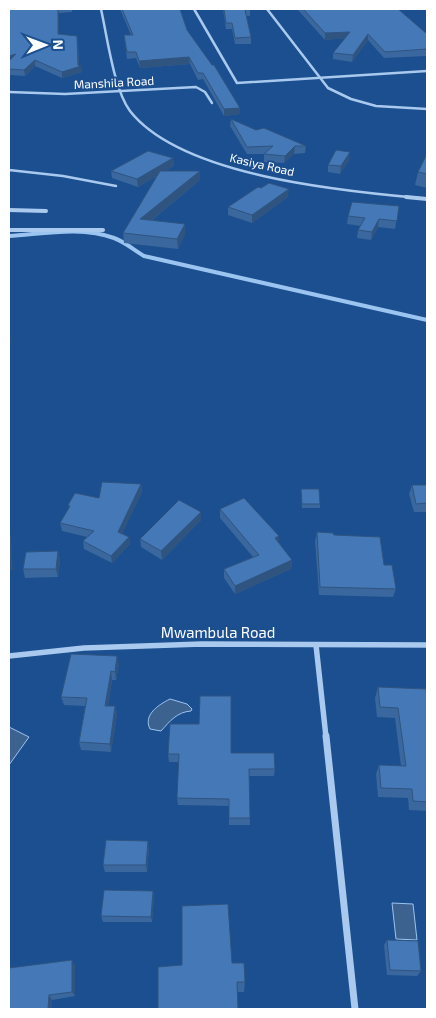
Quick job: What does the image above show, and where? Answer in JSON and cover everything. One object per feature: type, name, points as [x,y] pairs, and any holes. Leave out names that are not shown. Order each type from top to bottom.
[{"type":"street","name":"Kasiya Road","points":[[101,9],[121,91],[128,109],[139,124],[160,138],[217,163],[251,172],[355,192],[427,199]]},
{"type":"street","points":[[194,9],[237,83],[427,71]]},
{"type":"street","points":[[267,9],[328,88],[356,101],[395,109],[427,109]]},
{"type":"street","name":"Manshila Road","points":[[9,92],[65,94],[196,87],[205,92],[212,103]]},
{"type":"street","points":[[9,170],[47,174],[116,186]]},
{"type":"street","points":[[9,210],[46,211]]},
{"type":"street","points":[[9,230],[103,230]]},
{"type":"street","name":"Mwambula Road","points":[[9,656],[84,648],[202,644],[427,645]]},
{"type":"street","points":[[316,645],[356,1009]]},
{"type":"water","points":[[170,699],[187,704],[192,709],[191,711],[178,715],[161,731],[150,729],[148,719],[150,715],[157,707]]},
{"type":"water","points":[[9,727],[29,737],[9,765]]},
{"type":"water","points":[[392,903],[413,904],[417,940],[396,939]]},
{"type":"building","points":[[9,9],[58,9],[58,34],[77,36],[78,65],[81,66],[62,72],[35,60],[24,70],[9,69],[9,61],[16,54],[9,56]]},
{"type":"building","points":[[122,9],[180,9],[187,30],[212,65],[214,65],[240,108],[224,109],[203,73],[198,73],[189,57],[139,61],[136,52],[127,52],[124,35],[133,35]]},
{"type":"building","points":[[224,9],[250,9],[245,10],[251,37],[235,38],[232,23],[226,23]]},
{"type":"building","points":[[303,9],[398,9],[427,34],[427,49],[385,52],[368,34],[353,55],[333,53],[350,32],[325,33]]},
{"type":"building","points":[[231,119],[256,130],[264,128],[306,146],[295,146],[285,156],[264,154],[273,146],[247,147]]},
{"type":"building","points":[[336,150],[350,152],[341,166],[328,165]]},
{"type":"building","points":[[148,151],[173,158],[137,179],[111,171]]},
{"type":"building","points":[[427,156],[427,174],[418,172]]},
{"type":"building","points":[[160,171],[200,171],[140,219],[185,224],[177,239],[123,233]]},
{"type":"building","points":[[269,183],[289,189],[252,215],[228,207],[258,187],[261,188]]},
{"type":"building","points":[[352,202],[399,206],[397,221],[379,219],[372,232],[358,230],[365,218],[348,216]]},
{"type":"building","points":[[102,482],[141,484],[118,532],[129,537],[111,556],[83,541],[94,531],[60,523],[75,493],[99,498]]},
{"type":"building","points":[[412,485],[427,485],[427,503],[416,504]]},
{"type":"building","points":[[301,489],[319,489],[320,504],[302,504]]},
{"type":"building","points":[[244,498],[279,536],[275,538],[292,560],[235,586],[224,569],[259,555],[220,509]]},
{"type":"building","points":[[179,500],[201,512],[161,551],[140,539]]},
{"type":"building","points":[[317,532],[333,533],[334,535],[380,537],[384,565],[392,565],[396,589],[320,587]]},
{"type":"building","points":[[58,551],[56,569],[23,569],[26,552]]},
{"type":"building","points":[[71,654],[117,656],[115,672],[111,671],[105,706],[115,706],[110,744],[79,742],[87,698],[61,697]]},
{"type":"building","points":[[378,687],[426,689],[427,802],[413,801],[412,789],[381,788],[379,765],[406,766],[398,708],[380,707]]},
{"type":"building","points":[[200,696],[231,696],[231,753],[274,753],[275,769],[249,769],[250,818],[229,818],[229,799],[177,798],[179,754],[168,754],[170,724],[199,724]]},
{"type":"building","points":[[106,840],[148,841],[146,865],[103,865]]},
{"type":"building","points":[[104,890],[153,891],[151,917],[101,916]]},
{"type":"building","points":[[228,904],[232,963],[244,963],[245,982],[237,982],[238,1009],[158,1009],[158,967],[182,965],[182,906]]},
{"type":"building","points":[[387,940],[418,941],[421,971],[390,970]]},
{"type":"building","points":[[72,960],[72,992],[49,995],[48,1009],[9,1009],[9,968]]},
{"type":"waterway","points":[[9,236],[62,232],[101,234],[126,244],[144,256],[427,320]]}]
